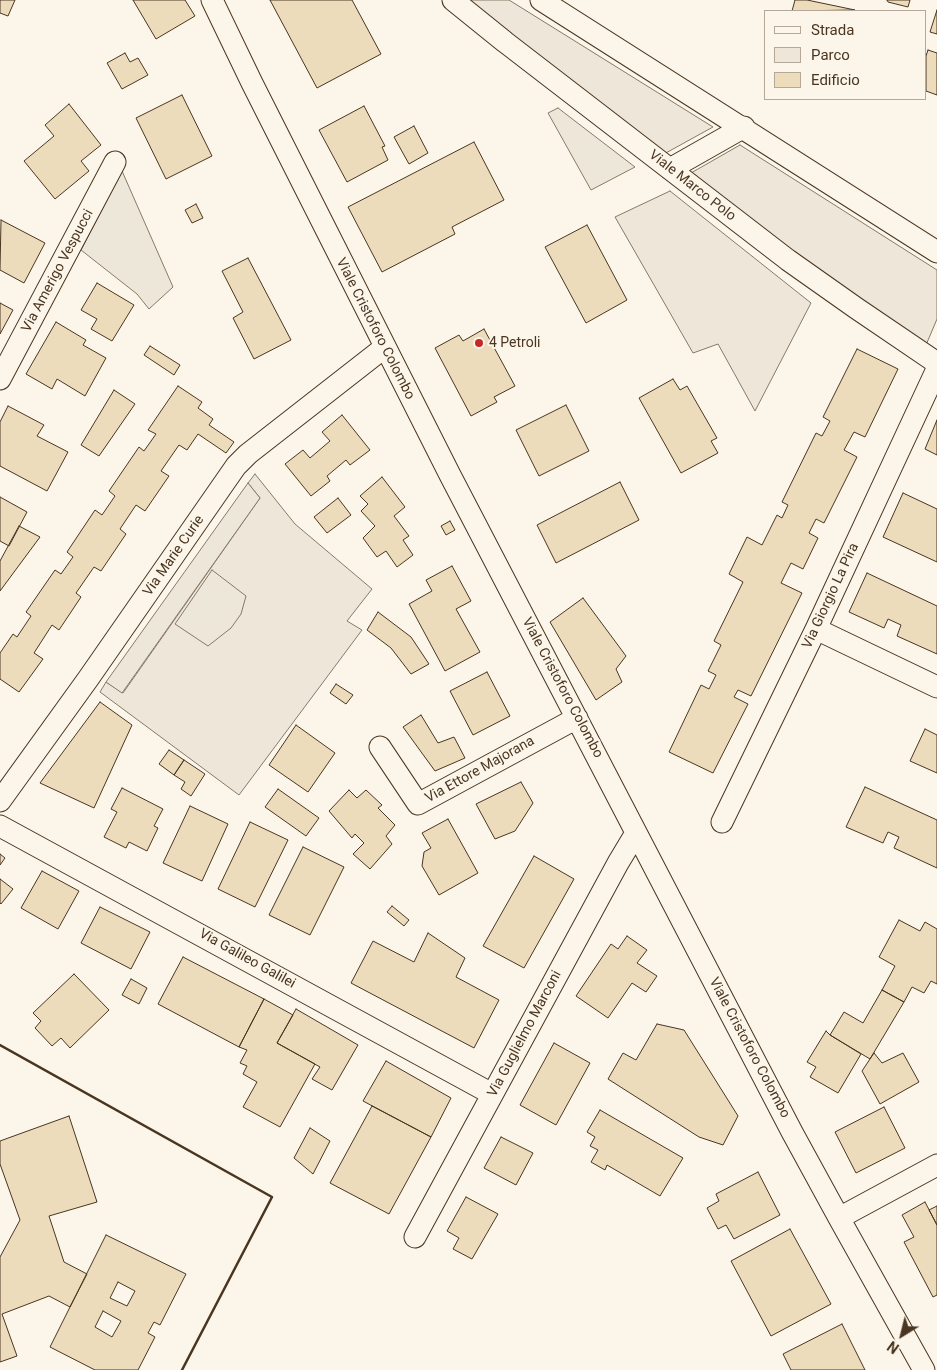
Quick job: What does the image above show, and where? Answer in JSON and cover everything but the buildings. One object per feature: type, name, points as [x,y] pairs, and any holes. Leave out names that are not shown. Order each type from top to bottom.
[{"type":"street","name":"Viale Cristoforo Colombo","points":[[212,0],[385,347],[636,833],[839,1218],[924,1370]]},
{"type":"street","name":"Viale Marco Polo","points":[[454,0],[512,48],[788,260],[937,363]]},
{"type":"street","points":[[542,0],[744,127],[937,252]]},
{"type":"street","points":[[670,169],[744,127]]},
{"type":"street","name":"Via Amerigo Vespucci","points":[[0,380],[115,162]]},
{"type":"street","name":"Via Marie Curie","points":[[0,801],[94,671],[236,466],[248,454],[385,347]]},
{"type":"street","name":"Via Giorgio La Pira","points":[[722,822],[816,629],[937,369]]},
{"type":"street","points":[[816,629],[937,687]]},
{"type":"street","name":"Via Ettore Majorana","points":[[380,747],[418,804],[577,718]]},
{"type":"street","name":"Via Galileo Galilei","points":[[0,826],[492,1094]]},
{"type":"street","name":"Via Guglielmo Marconi","points":[[415,1237],[636,833]]},
{"type":"street","points":[[839,1218],[937,1165]]},
{"type":"green space","points":[[467,0],[509,0],[713,127],[664,154]]},
{"type":"green space","points":[[740,145],[937,270],[937,319],[926,345],[830,281],[691,173]]},
{"type":"green space","points":[[670,191],[811,303],[755,411],[718,344],[693,353],[615,217]]},
{"type":"green space","points":[[255,474],[295,524],[372,589],[347,621],[362,630],[239,795],[100,692],[106,682],[123,693],[260,498],[248,483]]},
{"type":"shaded area","points":[[558,108],[635,167],[591,190],[548,113]]},
{"type":"shaded area","points":[[122,171],[173,287],[149,309],[137,294],[81,250]]},
{"type":"shaded area","points":[[248,483],[260,498],[122,693],[106,682]]},
{"type":"shaded area","points":[[212,570],[246,596],[241,614],[231,628],[208,646],[175,624]]},
{"type":"wall","points":[[0,1045],[272,1197],[182,1370]]},
{"type":"place","name":"4 Petroli","points":[[479,343]]}]
